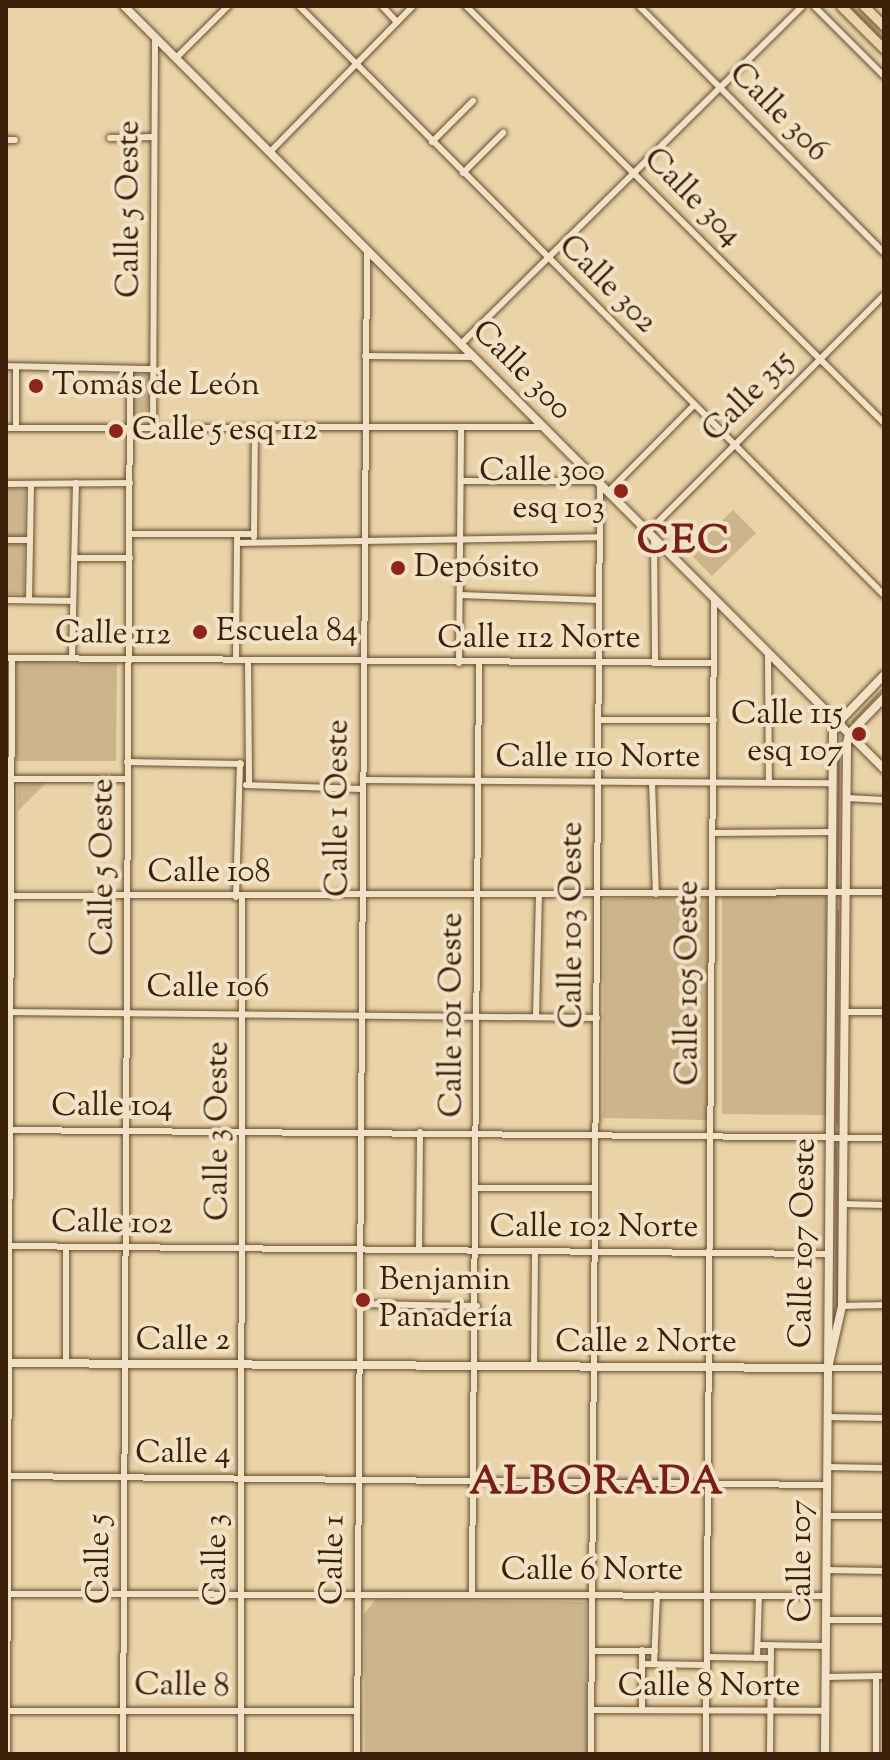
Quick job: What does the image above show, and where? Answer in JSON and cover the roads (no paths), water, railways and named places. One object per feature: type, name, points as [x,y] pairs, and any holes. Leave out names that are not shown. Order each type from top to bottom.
[{"type":"main road","points":[[841,6],[884,49]]},
{"type":"main road","points":[[864,6],[884,26]]},
{"type":"street","points":[[176,58],[228,6]]},
{"type":"street","name":"Calle 302","points":[[299,6],[884,595]]},
{"type":"street","points":[[382,6],[397,22]]},
{"type":"street","points":[[270,152],[413,6]]},
{"type":"street","name":"Calle 304","points":[[466,6],[884,423]]},
{"type":"street","name":"Calle 306","points":[[639,6],[884,253]]},
{"type":"street","points":[[461,344],[802,6]]},
{"type":"street","points":[[814,6],[884,76]]},
{"type":"street","name":"Calle 300","points":[[130,8],[367,251],[884,769]]},
{"type":"street","name":"Calle 5 Oeste","points":[[153,429],[155,37]]},
{"type":"street","points":[[432,142],[473,101]]},
{"type":"street","points":[[463,173],[503,133]]},
{"type":"street","points":[[110,138],[154,137]]},
{"type":"street","points":[[6,140],[15,140]]},
{"type":"street","name":"Calle 1 Oeste","points":[[360,1366],[367,251]]},
{"type":"street","name":"Calle 315","points":[[651,535],[735,445],[884,295]]},
{"type":"street","points":[[365,356],[474,357]]},
{"type":"street","points":[[6,366],[154,369]]},
{"type":"street","points":[[16,367],[16,428]]},
{"type":"street","name":"Calle 5 Oeste","points":[[125,1364],[130,369]]},
{"type":"street","points":[[608,492],[693,406]]},
{"type":"street","points":[[459,663],[461,427]]},
{"type":"street","points":[[6,428],[544,427]]},
{"type":"street","points":[[254,543],[255,428]]},
{"type":"street","points":[[462,481],[599,483]]},
{"type":"street","points":[[72,658],[76,483]]},
{"type":"street","points":[[6,484],[130,483]]},
{"type":"street","name":"Calle 103 Oeste","points":[[591,1754],[599,483]]},
{"type":"street","points":[[29,600],[31,484]]},
{"type":"street","points":[[130,534],[254,534]]},
{"type":"street","points":[[236,660],[237,534]]},
{"type":"street","points":[[651,535],[655,663]]},
{"type":"street","points":[[237,543],[599,537]]},
{"type":"street","points":[[6,540],[30,540]]},
{"type":"street","points":[[74,558],[130,558]]},
{"type":"street","points":[[460,595],[599,600]]},
{"type":"street","name":"Calle 105 Oeste","points":[[706,1754],[713,1253],[714,599]]},
{"type":"street","points":[[6,600],[73,601]]},
{"type":"street","points":[[768,654],[769,783]]},
{"type":"street","points":[[7,1754],[9,658]]},
{"type":"street","name":"Calle 112","points":[[9,658],[364,661]]},
{"type":"street","points":[[248,660],[249,785]]},
{"type":"street","name":"Calle 112 Norte","points":[[364,661],[714,663]]},
{"type":"street","name":"Calle 101 Oeste","points":[[472,1594],[477,1366],[479,663]]},
{"type":"street","points":[[837,722],[884,675]]},
{"type":"street","points":[[849,734],[884,698]]},
{"type":"street","points":[[598,720],[714,720]]},
{"type":"street","name":"Calle 107 Oeste","points":[[827,1368],[831,832],[837,722]]},
{"type":"street","name":"Calle 107 Oeste","points":[[827,1368],[842,1306],[849,734]]},
{"type":"street","points":[[127,762],[248,764]]},
{"type":"street","name":"Calle 3 Oeste","points":[[240,763],[239,897],[245,1131],[242,1365]]},
{"type":"street","points":[[9,779],[127,779]]},
{"type":"street","name":"Calle 110 Norte","points":[[363,780],[832,783]]},
{"type":"street","points":[[652,782],[656,894]]},
{"type":"street","points":[[239,785],[362,789]]},
{"type":"street","points":[[847,798],[884,800]]},
{"type":"street","points":[[714,833],[831,832]]},
{"type":"street","name":"Calle 108","points":[[10,896],[363,897],[884,892]]},
{"type":"street","points":[[536,1017],[539,895]]},
{"type":"street","name":"Calle 106","points":[[8,1012],[363,1013],[597,1018]]},
{"type":"street","points":[[845,1012],[884,1012]]},
{"type":"street","name":"Calle 104","points":[[8,1130],[829,1135],[884,1138]]},
{"type":"street","points":[[419,1250],[420,1132]]},
{"type":"street","points":[[478,1188],[595,1188]]},
{"type":"street","points":[[843,1204],[884,1205]]},
{"type":"street","name":"Calle 102","points":[[8,1246],[361,1250]]},
{"type":"street","points":[[66,1247],[66,1364]]},
{"type":"street","name":"Calle 102 Norte","points":[[361,1250],[827,1254]]},
{"type":"street","points":[[534,1367],[535,1251]]},
{"type":"street","points":[[360,1304],[477,1306]]},
{"type":"street","points":[[842,1306],[884,1305]]},
{"type":"street","name":"Calle 2","points":[[7,1363],[360,1366]]},
{"type":"street","name":"Calle 5","points":[[123,1754],[125,1364]]},
{"type":"street","name":"Calle 3","points":[[241,1754],[242,1365]]},
{"type":"street","name":"Calle 2 Norte","points":[[360,1366],[884,1368]]},
{"type":"street","name":"Calle 1","points":[[357,1754],[360,1366]]},
{"type":"street","name":"Calle 107","points":[[825,1754],[827,1368]]},
{"type":"street","points":[[827,1417],[884,1418]]},
{"type":"street","points":[[827,1467],[884,1468]]},
{"type":"street","name":"Calle 4","points":[[7,1476],[826,1485]]},
{"type":"street","points":[[826,1516],[884,1516]]},
{"type":"street","points":[[826,1570],[884,1571]]},
{"type":"street","name":"Calle 6 Norte","points":[[7,1594],[826,1596]]},
{"type":"street","points":[[654,1664],[657,1595]]},
{"type":"street","points":[[757,1658],[759,1596]]},
{"type":"street","points":[[826,1620],[884,1620]]},
{"type":"street","points":[[758,1645],[826,1646]]},
{"type":"street","points":[[770,1754],[771,1645]]},
{"type":"street","points":[[642,1650],[642,1710]]},
{"type":"street","points":[[592,1651],[655,1651]]},
{"type":"street","points":[[642,1664],[771,1658]]},
{"type":"street","points":[[876,1754],[880,1676]]},
{"type":"street","name":"Calle 8 Norte","points":[[826,1677],[880,1676]]},
{"type":"street","name":"Calle 8 Norte","points":[[591,1710],[825,1711]]},
{"type":"street","name":"Calle 8","points":[[7,1711],[357,1711]]},
{"type":"waterway","points":[[851,6],[884,39]]},
{"type":"waterway","points":[[880,6],[884,10]]},
{"type":"waterway","points":[[852,722],[884,688]]},
{"type":"waterway","points":[[838,888],[839,745]]},
{"type":"waterway","points":[[837,1124],[838,910]]},
{"type":"waterway","points":[[836,1146],[837,1313]]},
{"type":"place","name":"Tomás de León","points":[[36,386]]},
{"type":"place","name":"Calle 5 esq 112","points":[[116,431]]},
{"type":"place","name":"Calle 300 esq 103","points":[[621,491]]},
{"type":"place","name":"Depósito","points":[[398,568]]},
{"type":"place","name":"Escuela 84","points":[[200,632]]},
{"type":"place","name":"Calle 115 esq 107","points":[[859,734]]},
{"type":"place","name":"Benjamin Panadería","points":[[363,1300]]},
{"type":"district","name":"CEC","points":[[684,543]]},
{"type":"district","name":"ALBORADA","points":[[597,1484]]}]
